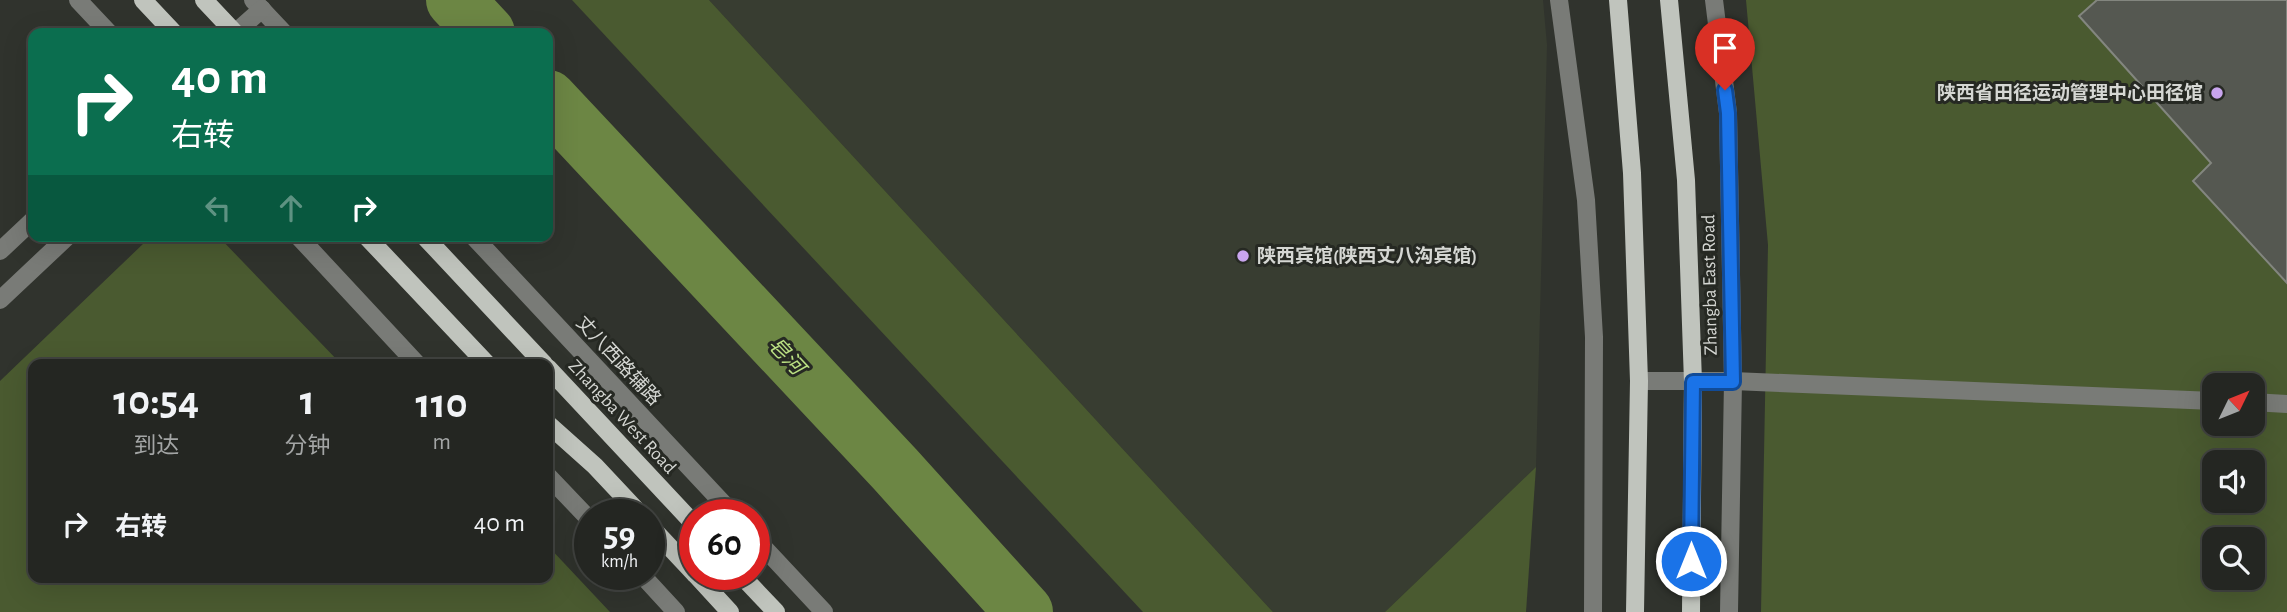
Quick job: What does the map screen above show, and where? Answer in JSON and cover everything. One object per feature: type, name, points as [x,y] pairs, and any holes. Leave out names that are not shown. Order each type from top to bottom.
[{"type":"main road","points":[[143,0],[169,28]]},
{"type":"main road","points":[[204,0],[230,28]]},
{"type":"main road","points":[[1618,0],[1632,173],[1639,382],[1636,612]]},
{"type":"main road","name":"Zhangba East Road","points":[[1669,0],[1686,180],[1693,382],[1690,612]]},
{"type":"main road","points":[[372,242],[482,359]]},
{"type":"main road","name":"Zhangba West Road","points":[[430,242],[539,359]]},
{"type":"main road","name":"Zhangba West Road","points":[[553,373],[679,508]]},
{"type":"main road","points":[[553,429],[626,499]]},
{"type":"main road","points":[[665,542],[679,557]]},
{"type":"main road","points":[[710,590],[730,612]]},
{"type":"main road","points":[[755,590],[776,612]]},
{"type":"street","points":[[78,0],[103,28]]},
{"type":"street","points":[[1559,0],[1586,200],[1594,337],[1593,612]]},
{"type":"street","name":"Zhangba East Road","points":[[1714,0],[1728,113],[1733,382],[1729,612]]},
{"type":"street","points":[[239,28],[257,5],[279,28]]},
{"type":"street","points":[[0,251],[28,225]]},
{"type":"street","points":[[0,300],[62,242]]},
{"type":"street","points":[[304,242],[412,359]]},
{"type":"street","name":"丈八西路辅路","points":[[479,242],[719,499]]},
{"type":"street","points":[[1639,382],[1733,382],[2202,401]]},
{"type":"street","points":[[2265,403],[2287,404]]},
{"type":"street","points":[[553,481],[574,503]]},
{"type":"street","points":[[770,554],[824,612]]},
{"type":"street","points":[[656,590],[677,612]]},
{"type":"shaded area","name":"陕西宾馆(陕西丈八沟宾馆)","points":[[709,0],[1543,0],[1547,45],[1536,467],[1385,612],[1273,612]]},
{"type":"green space","points":[[572,0],[709,0],[1273,612],[1143,612]]},
{"type":"green space","points":[[1746,0],[2287,0],[2287,612],[1761,612],[1768,245]]},
{"type":"green space","points":[[224,242],[336,359],[28,359],[28,583],[553,583],[553,551],[574,574],[574,590],[589,590],[610,612],[0,612],[0,381],[144,243]]},
{"type":"green space","points":[[1536,467],[1526,612],[1385,612]]},
{"type":"building","name":"陕西省田径运动管理中心田径馆","points":[[2097,0],[2287,0],[2287,283],[2193,181],[2211,163],[2079,16]]},
{"type":"waterway","name":"皂河","points":[[455,0],[481,28]]},
{"type":"waterway","name":"皂河","points":[[553,104],[895,469],[1024,612]]},
{"type":"place","name":"陕西省田径运动管理中心田径馆","points":[[2217,93]]},
{"type":"place","name":"陕西宾馆(陕西丈八沟宾馆)","points":[[1243,256]]},
{"type":"route","points":[[1691,561],[1693,382],[1733,382],[1728,113],[1725,90]]}]
